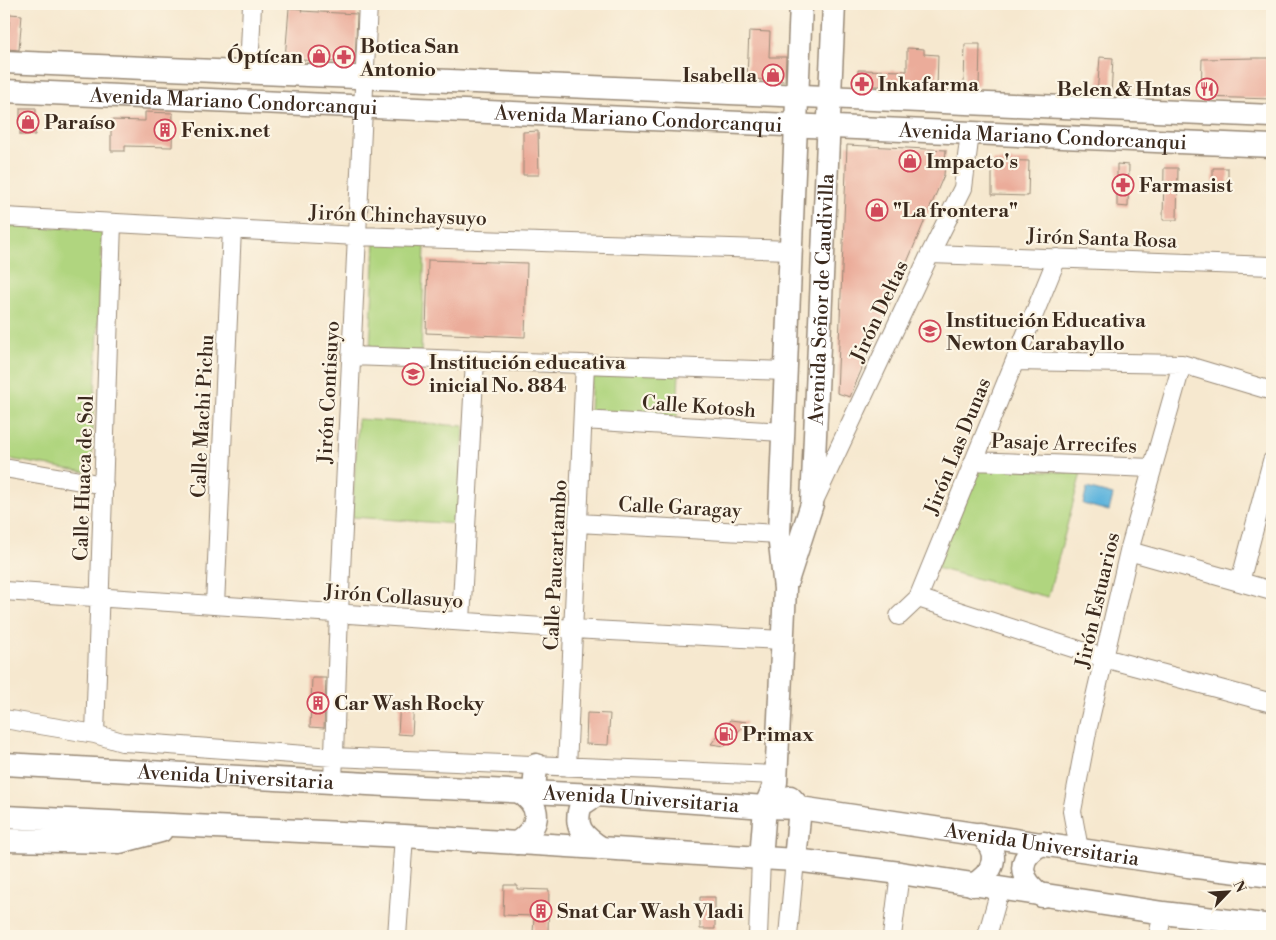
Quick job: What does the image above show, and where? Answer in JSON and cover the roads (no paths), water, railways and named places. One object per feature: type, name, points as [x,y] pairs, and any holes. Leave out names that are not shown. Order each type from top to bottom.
[{"type":"main road","name":"Avenida Señor de Caudivilla","points":[[760,858],[765,807],[776,778],[784,590],[779,534],[801,4]]},
{"type":"main road","name":"Avenida Señor de Caudivilla","points":[[784,590],[812,504],[834,4]]},
{"type":"main road","name":"Avenida Mariano Condorcanqui","points":[[4,62],[1272,116]]},
{"type":"main road","name":"Avenida Mariano Condorcanqui","points":[[4,91],[1272,146]]},
{"type":"main road","name":"Avenida Universitaria","points":[[4,764],[596,795],[800,808],[1188,866],[1272,876]]},
{"type":"main road","points":[[517,843],[533,829],[536,821],[534,805],[527,792],[536,766]]},
{"type":"main road","points":[[776,778],[800,808],[795,860]]},
{"type":"main road","points":[[596,795],[581,805],[578,820],[584,835],[601,848]]},
{"type":"main road","points":[[4,817],[404,836],[795,860],[900,873],[1000,890],[1163,913],[1272,926]]},
{"type":"main road","points":[[4,840],[120,842],[184,826]]},
{"type":"main road","points":[[973,885],[983,879],[989,872],[992,864],[992,848],[980,834]]},
{"type":"main road","points":[[1042,896],[1029,885],[1023,869],[1027,854],[1044,844]]},
{"type":"street","points":[[250,72],[252,4]]},
{"type":"street","name":"Jirón Contisuyo","points":[[333,782],[339,614],[368,4]]},
{"type":"street","name":"Jirón Deltas","points":[[812,504],[963,188],[970,133]]},
{"type":"street","name":"Jirón Chinchaysuyo","points":[[4,217],[357,236],[791,250]]},
{"type":"street","name":"Calle Huaca de Sol","points":[[95,734],[112,223]]},
{"type":"street","name":"Calle Machi Pichu","points":[[215,605],[232,229]]},
{"type":"street","name":"Jirón Santa Rosa","points":[[930,254],[1272,266]]},
{"type":"street","name":"Jirón Las Dunas","points":[[899,616],[918,598],[1057,258]]},
{"type":"street","points":[[1254,265],[1272,271]]},
{"type":"street","points":[[351,356],[786,371]]},
{"type":"street","points":[[461,621],[474,360]]},
{"type":"street","points":[[1014,361],[1182,364],[1272,391]]},
{"type":"street","name":"Calle Paucartambo","points":[[567,767],[585,364]]},
{"type":"street","name":"Jirón Estuarios","points":[[1079,849],[1072,811],[1088,727],[1129,551],[1182,364]]},
{"type":"street","name":"Calle Kotosh","points":[[583,420],[783,432]]},
{"type":"street","name":"Pasaje Arrecifes","points":[[974,461],[1152,468]]},
{"type":"street","points":[[1240,582],[1272,461]]},
{"type":"street","points":[[4,468],[104,485]]},
{"type":"street","name":"Calle Garagay","points":[[578,523],[779,534]]},
{"type":"street","points":[[1129,551],[1272,591]]},
{"type":"street","name":"Jirón Collasuyo","points":[[4,591],[574,629],[782,640]]},
{"type":"street","points":[[918,598],[1104,658],[1272,703]]},
{"type":"street","name":"Avenida Universitaria","points":[[4,719],[95,734],[122,742],[333,757],[776,778]]},
{"type":"street","points":[[397,936],[404,836]]},
{"type":"street","name":"Avenida Señor de Caudivilla","points":[[758,936],[760,858]]},
{"type":"street","points":[[788,936],[795,860]]},
{"type":"street","points":[[892,936],[900,873]]},
{"type":"street","points":[[986,936],[1000,890]]},
{"type":"street","points":[[1158,936],[1163,913]]},
{"type":"water","points":[[1087,488],[1113,495],[1109,511],[1083,504]]},
{"type":"place","name":"Óptícan","points":[[319,56]]},
{"type":"place","name":"Botica San Antonio","points":[[344,57]]},
{"type":"place","name":"Isabella","points":[[773,75]]},
{"type":"place","name":"Inkafarma","points":[[862,84]]},
{"type":"place","name":"Belen & Hntas","points":[[1207,89]]},
{"type":"place","name":"Paraíso","points":[[28,122]]},
{"type":"place","name":"Fenix.net","points":[[165,130]]},
{"type":"place","name":"Impacto's","points":[[910,161]]},
{"type":"place","name":"Farmasist","points":[[1123,185]]},
{"type":"place","name":"\"La frontera\"","points":[[877,210]]},
{"type":"place","name":"Institución Educativa Newton Carabayllo","points":[[930,331]]},
{"type":"place","name":"Institución educativa inicial No. 884","points":[[413,374]]},
{"type":"place","name":"Car Wash Rocky","points":[[318,703]]},
{"type":"place","name":"Primax","points":[[726,734]]},
{"type":"place","name":"Snat Car Wash Vladi","points":[[541,911]]}]
